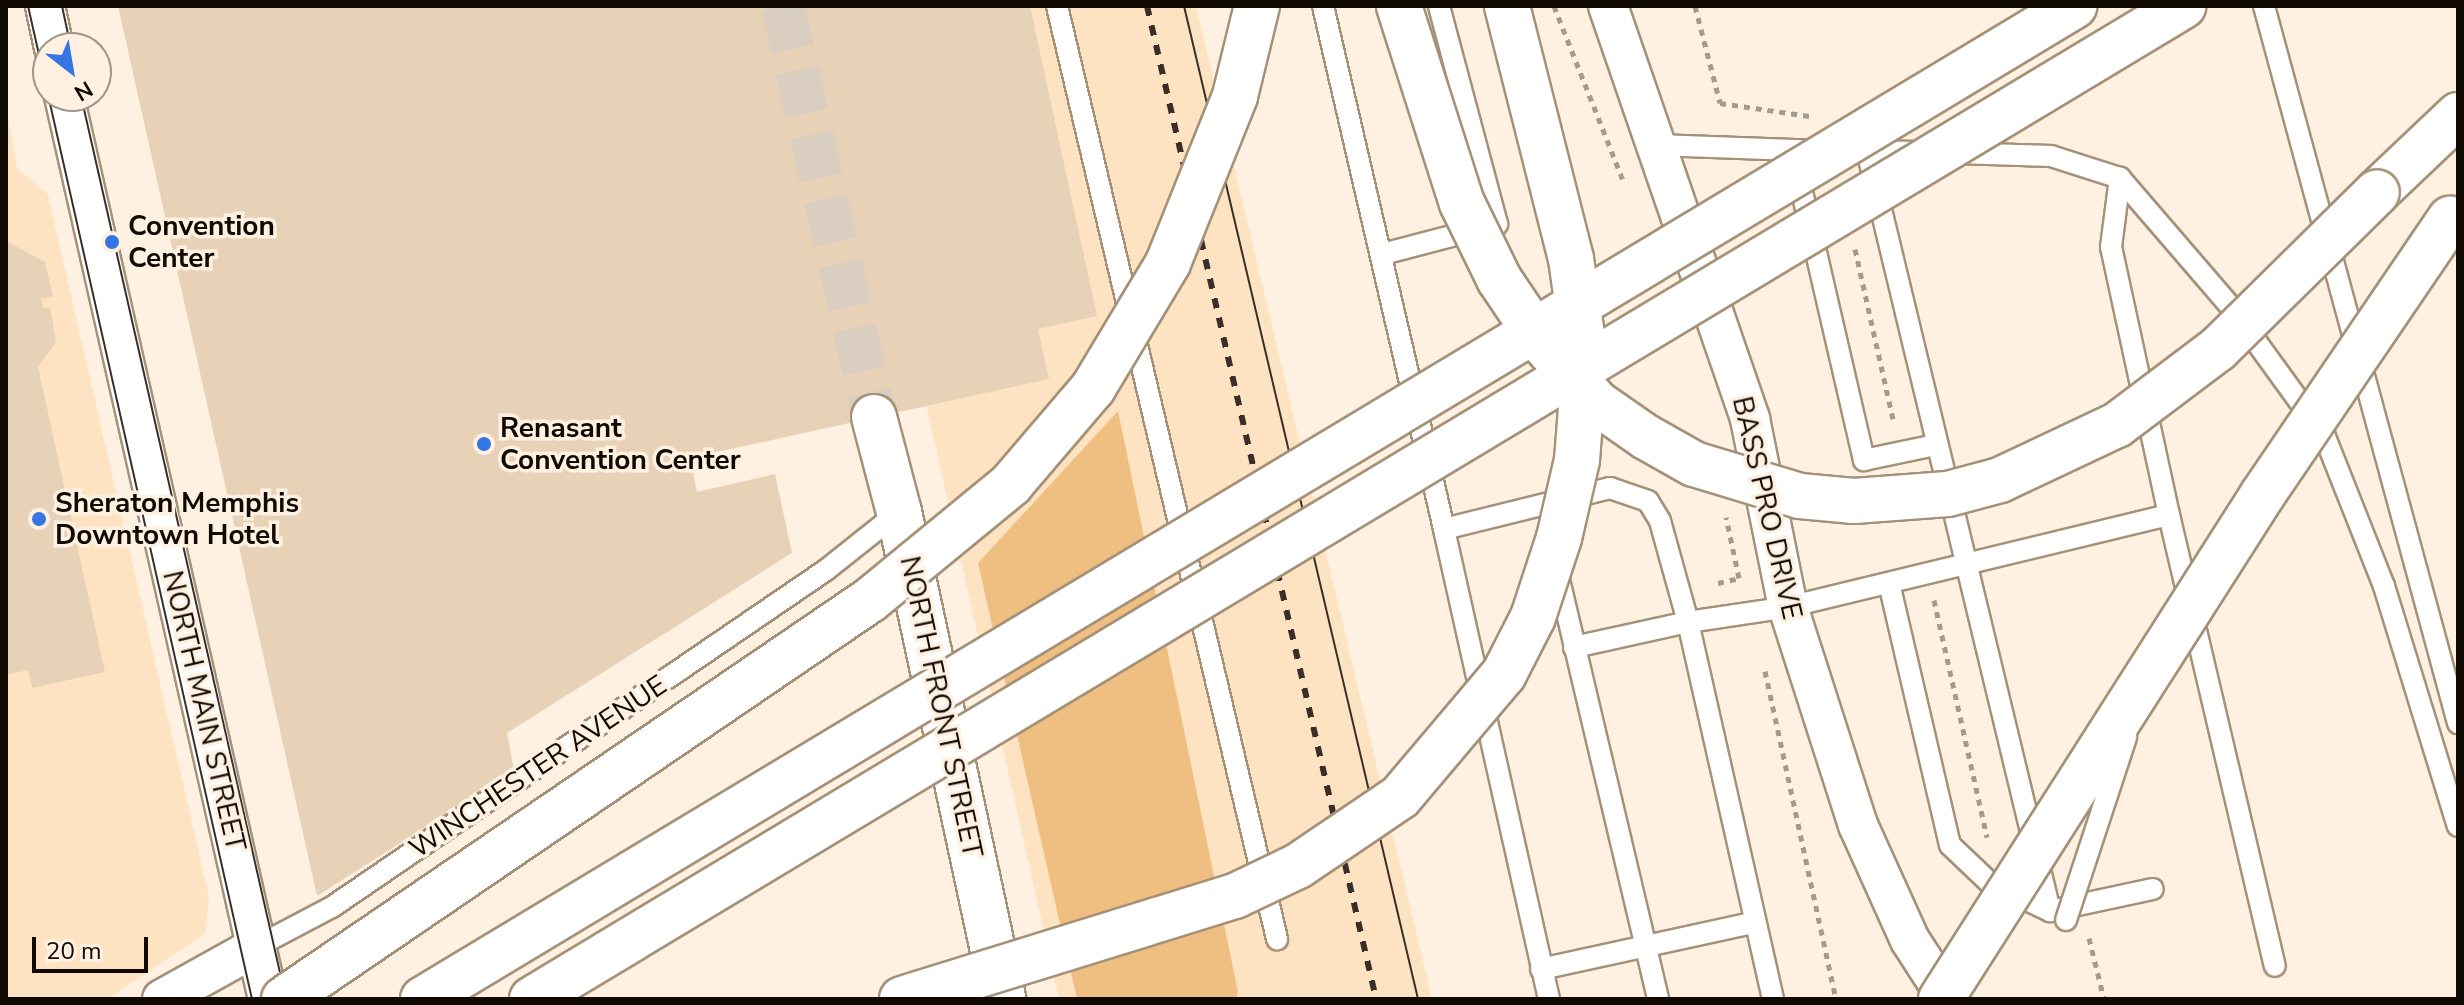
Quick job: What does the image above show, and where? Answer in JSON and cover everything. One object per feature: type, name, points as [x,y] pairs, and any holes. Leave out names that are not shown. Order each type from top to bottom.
[{"type":"main road","points":[[284,999],[870,600],[1011,484],[1093,388],[1168,263],[1235,96],[1257,6]]},
{"type":"main road","points":[[1399,6],[1462,203],[1499,279],[1540,340],[1597,403],[1658,444],[1694,464],[1753,485],[1813,497],[1900,500],[1948,494],[2000,480],[2117,425],[2218,349],[2458,115]]},
{"type":"main road","points":[[902,999],[1235,896],[1298,866],[1400,797],[1504,674],[1533,617],[1559,538],[1577,460],[1585,356],[1571,259],[1507,6]]},
{"type":"main road","points":[[423,999],[2074,6]]},
{"type":"main road","points":[[532,999],[2183,6]]},
{"type":"main road","points":[[1941,999],[2143,680],[2458,206]]},
{"type":"main road","name":"NORTH FRONT STREET","points":[[874,417],[899,512],[1003,999]]},
{"type":"street","points":[[45,6],[51,32]]},
{"type":"street","name":"BASS PRO DRIVE","points":[[1608,6],[1750,419],[1788,607],[1858,825],[1910,940],[1948,999]]},
{"type":"street","name":"NORTH MAIN STREET","points":[[68,112],[268,999]]},
{"type":"street","name":"WINCHESTER AVENUE","points":[[162,999],[256,947]]},
{"type":"lane","points":[[1057,6],[1277,939]]},
{"type":"lane","points":[[1323,6],[1383,254],[1549,999]]},
{"type":"lane","points":[[1383,254],[1497,224],[1439,6]]},
{"type":"lane","points":[[2264,6],[2458,723]]},
{"type":"lane","points":[[1656,145],[2051,156],[2120,178],[2231,307],[2325,437],[2384,586],[2458,826]]},
{"type":"lane","points":[[1792,150],[1864,460],[1936,445]]},
{"type":"lane","points":[[1867,151],[1964,564],[2058,916]]},
{"type":"lane","points":[[2120,178],[2111,247],[2169,515],[2275,966]]},
{"type":"lane","points":[[1444,529],[1610,488],[1648,501],[1660,521],[1688,622],[1752,923],[1773,999]]},
{"type":"lane","points":[[1542,504],[1658,999]]},
{"type":"lane","name":"WINCHESTER AVENUE","points":[[256,947],[332,907],[826,570],[899,512]]},
{"type":"lane","points":[[1574,647],[1688,622],[1788,607],[2169,515]]},
{"type":"lane","points":[[1889,583],[1950,845],[1989,882],[2058,916]]},
{"type":"lane","points":[[2058,916],[2143,680]]},
{"type":"lane","points":[[2058,916],[2081,905],[2153,889]]},
{"type":"lane","points":[[1541,969],[1752,923]]},
{"type":"path","points":[[1763,664],[1836,999]]},
{"type":"path","points":[[2081,905],[2104,999]]},
{"type":"shaded area","points":[[837,6],[1196,6],[1432,999],[1059,999]]},
{"type":"shaded area","points":[[6,105],[17,168],[48,195],[209,897],[205,934],[107,999],[6,999]]},
{"type":"shaded area","points":[[1118,411],[1238,992],[1236,999],[1077,999],[978,563]]},
{"type":"building","name":"Renasant Convention Center","points":[[118,6],[1030,6],[1097,316],[1038,329],[1049,379],[690,458],[697,492],[775,474],[792,553],[507,733],[514,771],[317,896]]},
{"type":"building","name":"Sheraton Memphis Downtown Hotel","points":[[6,241],[45,262],[53,296],[41,299],[43,308],[50,307],[56,342],[38,367],[105,672],[32,688],[28,670],[6,675]]},
{"type":"tunnel","points":[[783,6],[874,417]]},
{"type":"tram line","points":[[28,6],[252,999]]},
{"type":"tram line","points":[[62,6],[68,32]]},
{"type":"tram line","points":[[1184,6],[1418,999]]},
{"type":"tram line","points":[[85,112],[286,999]]},
{"type":"railway","points":[[1147,6],[1376,999]]},
{"type":"place","name":"Convention Center","points":[[112,242]]},
{"type":"place","name":"Renasant Convention Center","points":[[484,444]]},
{"type":"place","name":"Sheraton Memphis Downtown Hotel","points":[[39,519]]}]
